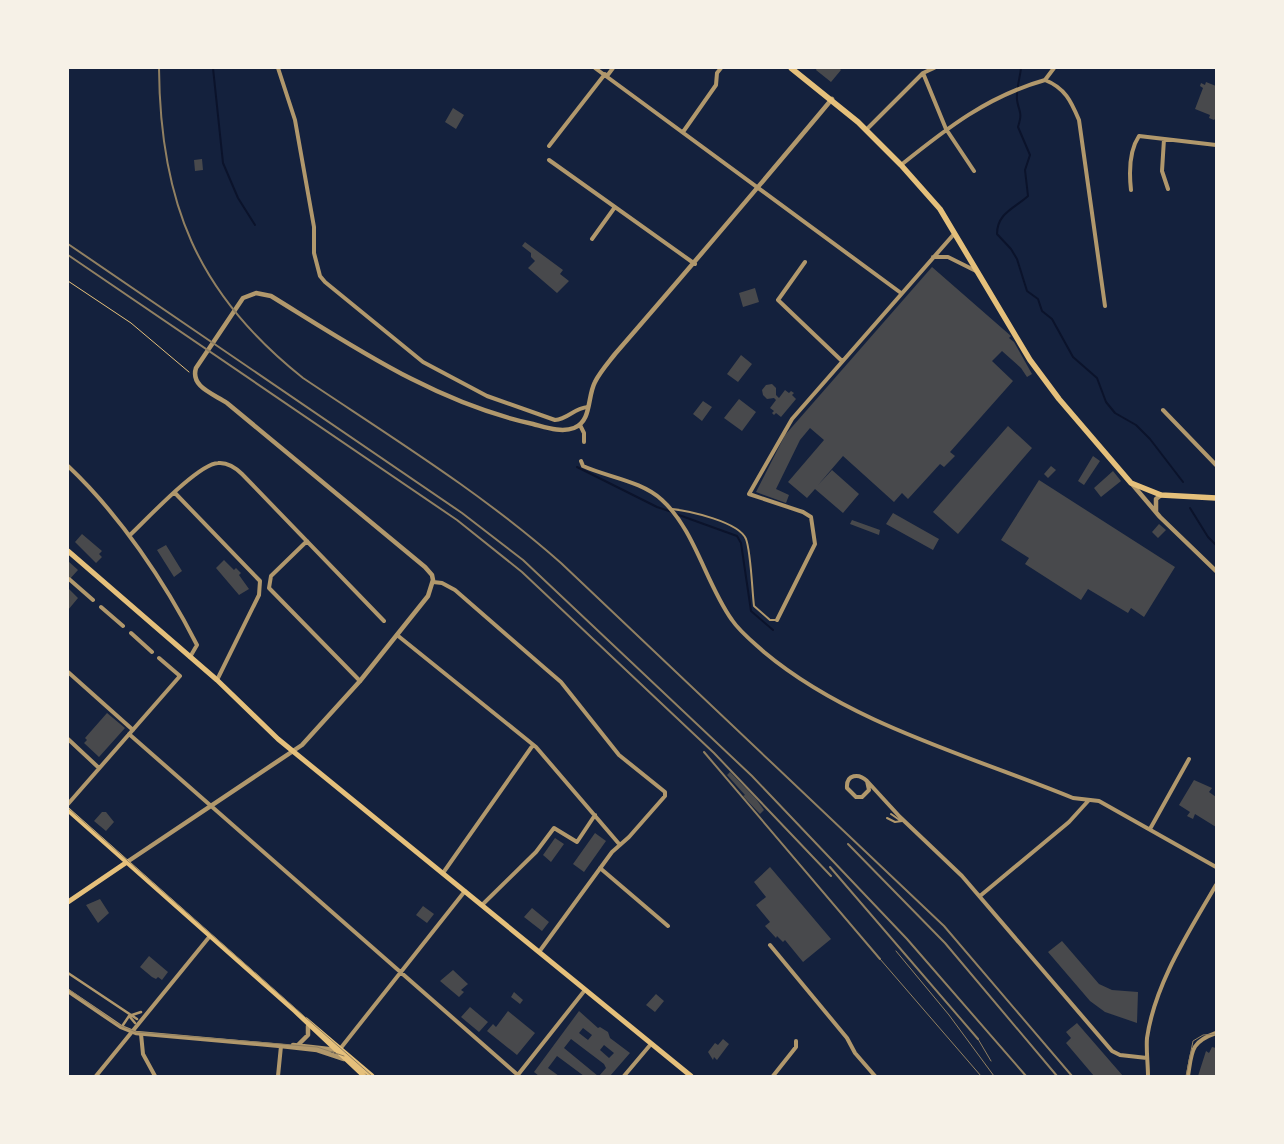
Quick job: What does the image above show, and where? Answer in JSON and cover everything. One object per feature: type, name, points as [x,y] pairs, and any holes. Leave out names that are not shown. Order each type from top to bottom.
[{"type":"main road","points":[[791,68],[832,99],[866,130],[901,165],[940,209],[976,272],[1044,378],[1131,483],[1161,495],[1216,498]]},
{"type":"main road","points":[[68,551],[217,680],[293,751],[691,1076]]},
{"type":"main road","points":[[68,810],[301,1017],[342,1049],[346,1057],[364,1076]]},
{"type":"main road","points":[[69,899],[127,862]]},
{"type":"main road","points":[[301,1017],[308,1026],[334,1049],[372,1076]]},
{"type":"street","points":[[278,68],[295,120],[314,227],[314,253],[320,276],[325,282],[423,362],[488,396],[555,420],[561,420],[574,410],[588,407]]},
{"type":"street","points":[[595,68],[901,294]]},
{"type":"street","points":[[549,146],[613,68]]},
{"type":"street","points":[[684,132],[716,85],[717,73],[721,68]]},
{"type":"street","points":[[797,72],[802,68]]},
{"type":"street","points":[[866,130],[923,73],[934,68]]},
{"type":"street","points":[[1046,80],[1054,68]]},
{"type":"street","points":[[923,73],[946,129],[974,171]]},
{"type":"street","points":[[901,165],[946,129],[1017,88],[1046,80],[1057,85],[1066,93],[1079,120],[1105,306]]},
{"type":"street","points":[[127,862],[302,745],[360,681],[397,635],[428,596],[433,582],[432,575],[404,548],[227,404],[213,393],[201,387],[195,374],[197,366],[237,306],[249,295],[265,294],[420,385],[453,400],[492,414],[547,428],[570,429],[580,425],[585,419],[593,387],[603,369],[695,264],[832,99]]},
{"type":"street","points":[[1132,190],[1130,166],[1134,144],[1139,136],[1216,145]]},
{"type":"street","points":[[1164,139],[1162,171],[1168,189]]},
{"type":"street","points":[[550,160],[695,264]]},
{"type":"street","points":[[592,239],[615,207]]},
{"type":"street","points":[[777,620],[815,544],[814,526],[811,517],[803,512],[749,494],[773,448],[792,419],[954,234]]},
{"type":"street","points":[[932,258],[952,258],[976,272]]},
{"type":"street","points":[[805,262],[778,300],[842,362]]},
{"type":"street","points":[[1163,410],[1216,466]]},
{"type":"street","points":[[580,425],[584,433],[584,442]]},
{"type":"street","points":[[581,461],[583,466],[603,475],[649,491],[670,509],[682,527],[731,620],[765,653],[795,674],[828,695],[884,723],[1073,798],[1099,801],[1216,867]]},
{"type":"street","points":[[130,535],[201,469],[217,463],[237,469],[384,621]]},
{"type":"street","points":[[68,466],[100,498],[130,535],[194,640],[196,649],[190,657]]},
{"type":"street","points":[[1131,483],[1156,513],[1216,571]]},
{"type":"street","points":[[175,493],[260,581],[258,595],[217,680]]},
{"type":"street","points":[[1156,513],[1156,499],[1161,495]]},
{"type":"street","points":[[307,541],[271,576],[268,584],[272,591],[360,681]]},
{"type":"street","points":[[69,579],[93,600]]},
{"type":"street","points":[[433,582],[442,583],[455,590],[548,670],[561,682],[619,755],[665,792],[665,796],[634,834],[612,852],[539,952]]},
{"type":"street","points":[[101,607],[123,626]]},
{"type":"street","points":[[131,633],[152,652]]},
{"type":"street","points":[[397,635],[533,745],[620,845]]},
{"type":"street","points":[[68,804],[180,676],[159,658]]},
{"type":"street","points":[[68,672],[133,730]]},
{"type":"street","points":[[129,734],[518,1076],[585,990]]},
{"type":"street","points":[[68,739],[99,768]]},
{"type":"street","points":[[443,873],[533,745]]},
{"type":"street","points":[[1150,829],[1189,759]]},
{"type":"street","points":[[867,781],[869,790],[862,797],[856,797],[847,788],[848,780],[855,775],[861,776],[867,781],[903,821],[952,865],[1112,1050],[1120,1056],[1147,1058]]},
{"type":"street","points":[[980,896],[1069,822],[1089,800]]},
{"type":"street","points":[[482,905],[536,852],[554,828],[576,842],[595,815]]},
{"type":"street","points":[[600,868],[668,926]]},
{"type":"street","points":[[1148,1076],[1147,1039],[1167,976],[1184,940],[1216,885]]},
{"type":"street","points":[[281,1046],[297,1045],[342,1049],[465,891]]},
{"type":"street","points":[[136,1022],[210,936]]},
{"type":"street","points":[[770,945],[847,1038],[855,1053],[875,1076]]},
{"type":"street","points":[[68,973],[136,1022]]},
{"type":"street","points":[[68,990],[121,1027],[132,1032],[318,1050],[346,1057]]},
{"type":"street","points":[[96,1076],[132,1032],[141,1012],[129,1016],[122,1024]]},
{"type":"street","points":[[297,1045],[308,1035],[308,1026]]},
{"type":"street","points":[[1188,1076],[1194,1047],[1202,1038],[1216,1033]]},
{"type":"street","points":[[141,1034],[143,1054],[155,1076]]},
{"type":"street","points":[[773,1076],[796,1047],[796,1040]]},
{"type":"street","points":[[624,1076],[651,1044]]},
{"type":"street","points":[[278,1076],[281,1046]]},
{"type":"lane","points":[[670,509],[689,510],[735,526],[746,539],[754,606],[770,620],[777,620]]},
{"type":"lane","points":[[891,814],[903,821]]},
{"type":"lane","points":[[887,818],[895,822],[903,821]]},
{"type":"path","points":[[68,281],[131,323],[165,350],[185,370],[195,374]]},
{"type":"building","points":[[817,68],[839,68],[841,70],[831,82],[816,70]]},
{"type":"building","points":[[1206,82],[1216,86],[1216,118],[1214,120],[1209,118],[1210,115],[1195,109],[1203,88],[1200,86],[1201,83],[1205,85]]},
{"type":"building","points":[[453,108],[464,115],[456,129],[445,122]]},
{"type":"building","points":[[202,159],[203,170],[195,171],[194,160]]},
{"type":"building","points":[[525,242],[563,270],[560,274],[569,281],[557,293],[528,268],[535,261],[531,257],[531,253],[522,246]]},
{"type":"building","points":[[932,267],[1011,336],[1009,338],[1014,342],[1032,374],[1027,377],[1021,368],[1002,351],[992,361],[1013,381],[950,452],[955,456],[944,467],[940,464],[908,499],[902,493],[894,502],[843,456],[818,485],[832,470],[859,494],[843,513],[815,489],[807,498],[788,482],[824,440],[810,428],[800,440],[776,489],[789,495],[786,503],[756,492],[785,435]]},
{"type":"building","points":[[755,288],[759,302],[743,307],[739,293]]},
{"type":"building","points":[[741,355],[752,364],[738,382],[727,374]]},
{"type":"building","points":[[772,384],[776,388],[776,395],[779,398],[785,390],[789,393],[791,391],[794,393],[792,395],[796,399],[781,417],[776,413],[774,415],[772,413],[774,411],[770,408],[776,400],[774,398],[767,399],[763,395],[762,390],[766,385]]},
{"type":"building","points":[[739,399],[756,412],[742,431],[724,418]]},
{"type":"building","points":[[703,401],[712,407],[702,421],[693,414]]},
{"type":"building","points":[[1008,426],[1032,448],[958,534],[933,512]]},
{"type":"building","points":[[1093,456],[1100,461],[1084,485],[1078,481]]},
{"type":"building","points":[[1051,466],[1056,470],[1048,478],[1044,474]]},
{"type":"building","points":[[1113,471],[1121,481],[1101,497],[1094,488]]},
{"type":"building","points":[[1039,480],[1175,567],[1144,617],[1131,608],[1128,613],[1088,589],[1081,600],[1025,564],[1029,558],[1001,540]]},
{"type":"building","points":[[893,513],[939,539],[933,550],[886,524]]},
{"type":"building","points":[[852,520],[880,530],[879,535],[850,524]]},
{"type":"building","points":[[1159,524],[1166,530],[1158,538],[1152,532]]},
{"type":"building","points":[[82,534],[102,551],[99,554],[102,557],[96,563],[75,542]]},
{"type":"building","points":[[166,545],[182,571],[174,577],[157,550]]},
{"type":"building","points":[[224,560],[234,570],[236,568],[241,573],[239,575],[249,589],[239,595],[216,568]]},
{"type":"building","points":[[68,561],[78,570],[68,581]]},
{"type":"building","points":[[68,588],[78,598],[68,610]]},
{"type":"building","points":[[107,713],[125,728],[99,757],[84,743],[87,740],[85,738]]},
{"type":"building","points":[[730,772],[764,810],[760,814],[727,775]]},
{"type":"building","points":[[1194,780],[1212,788],[1209,792],[1216,797],[1216,827],[1195,814],[1193,819],[1187,816],[1190,812],[1179,805]]},
{"type":"building","points":[[102,812],[106,812],[114,822],[106,831],[94,821]]},
{"type":"building","points":[[595,833],[606,841],[584,872],[573,864]]},
{"type":"building","points":[[555,838],[564,844],[551,862],[543,855]]},
{"type":"building","points":[[770,867],[831,939],[803,962],[785,940],[783,942],[777,936],[776,938],[765,926],[770,922],[756,905],[766,897],[754,882]]},
{"type":"building","points":[[100,899],[109,913],[98,923],[86,905]]},
{"type":"building","points":[[423,906],[434,914],[427,923],[416,915]]},
{"type":"building","points":[[532,908],[549,922],[542,931],[524,917]]},
{"type":"building","points":[[1062,941],[1099,984],[1112,990],[1138,992],[1137,1023],[1105,1012],[1090,1001],[1048,952]]},
{"type":"building","points":[[149,956],[168,972],[162,980],[158,977],[156,979],[152,977],[140,967]]},
{"type":"building","points":[[453,970],[468,984],[461,990],[464,992],[459,997],[440,981]]},
{"type":"building","points":[[514,992],[523,1000],[520,1004],[511,997]]},
{"type":"building","points":[[656,994],[664,1001],[655,1012],[646,1005]]},
{"type":"building","points":[[470,1007],[488,1022],[479,1032],[461,1017]]},
{"type":"building","points":[[508,1011],[535,1033],[517,1055],[487,1031],[493,1024],[496,1027]]},
{"type":"building","points":[[579,1011],[598,1028],[600,1027],[608,1032],[610,1038],[630,1053],[610,1076],[599,1076],[606,1068],[604,1064],[571,1039],[564,1048],[598,1076],[584,1076],[557,1056],[548,1068],[559,1076],[539,1076],[534,1072]],"holes":[[[583,1028],[592,1035],[588,1040],[579,1033]],[[604,1045],[614,1053],[609,1058],[600,1050]]]},
{"type":"building","points":[[1077,1023],[1123,1076],[1094,1076],[1066,1043],[1071,1038],[1066,1032]]},
{"type":"building","points":[[723,1039],[729,1044],[717,1060],[714,1057],[713,1060],[708,1052],[715,1043],[718,1045]]},
{"type":"building","points":[[1212,1047],[1216,1048],[1216,1076],[1198,1076],[1206,1051],[1209,1053]]},
{"type":"waterway","points":[[213,68],[223,163],[238,198],[255,225]]},
{"type":"waterway","points":[[1021,68],[1017,96],[1020,115],[1018,127],[1030,155],[1025,170],[1028,196],[1003,216],[997,234],[1011,249],[1017,259],[1027,291],[1038,299],[1042,311],[1052,319],[1073,357],[1097,378],[1106,402],[1115,413],[1136,425],[1150,439],[1183,482]]},
{"type":"waterway","points":[[577,467],[657,507],[672,512]]},
{"type":"waterway","points":[[1190,508],[1208,537],[1216,545]]},
{"type":"waterway","points":[[676,514],[737,536],[741,543],[751,611],[773,630]]},
{"type":"tram line","points":[[68,808],[372,1076]]},
{"type":"tram line","points":[[896,951],[949,1015],[994,1076]]},
{"type":"tram line","points":[[880,959],[981,1076]]},
{"type":"tram line","points":[[68,989],[121,1026],[136,1032],[317,1047],[344,1056]]},
{"type":"tram line","points":[[1186,1076],[1193,1041],[1203,1035],[1216,1034]]},
{"type":"tram line","points":[[978,1039],[991,1061]]},
{"type":"railway","points":[[159,68],[161,116],[167,161],[177,203],[192,242],[211,278],[236,313],[266,346],[303,378],[468,489],[531,537],[561,563],[944,926],[1072,1076]]},
{"type":"railway","points":[[68,244],[462,513],[523,560],[752,776],[907,939],[1026,1076]]},
{"type":"railway","points":[[68,255],[457,520],[522,572],[714,753],[831,876]]},
{"type":"railway","points":[[704,752],[880,959]]},
{"type":"railway","points":[[848,844],[945,943],[1057,1076]]},
{"type":"railway","points":[[830,867],[978,1039]]}]
